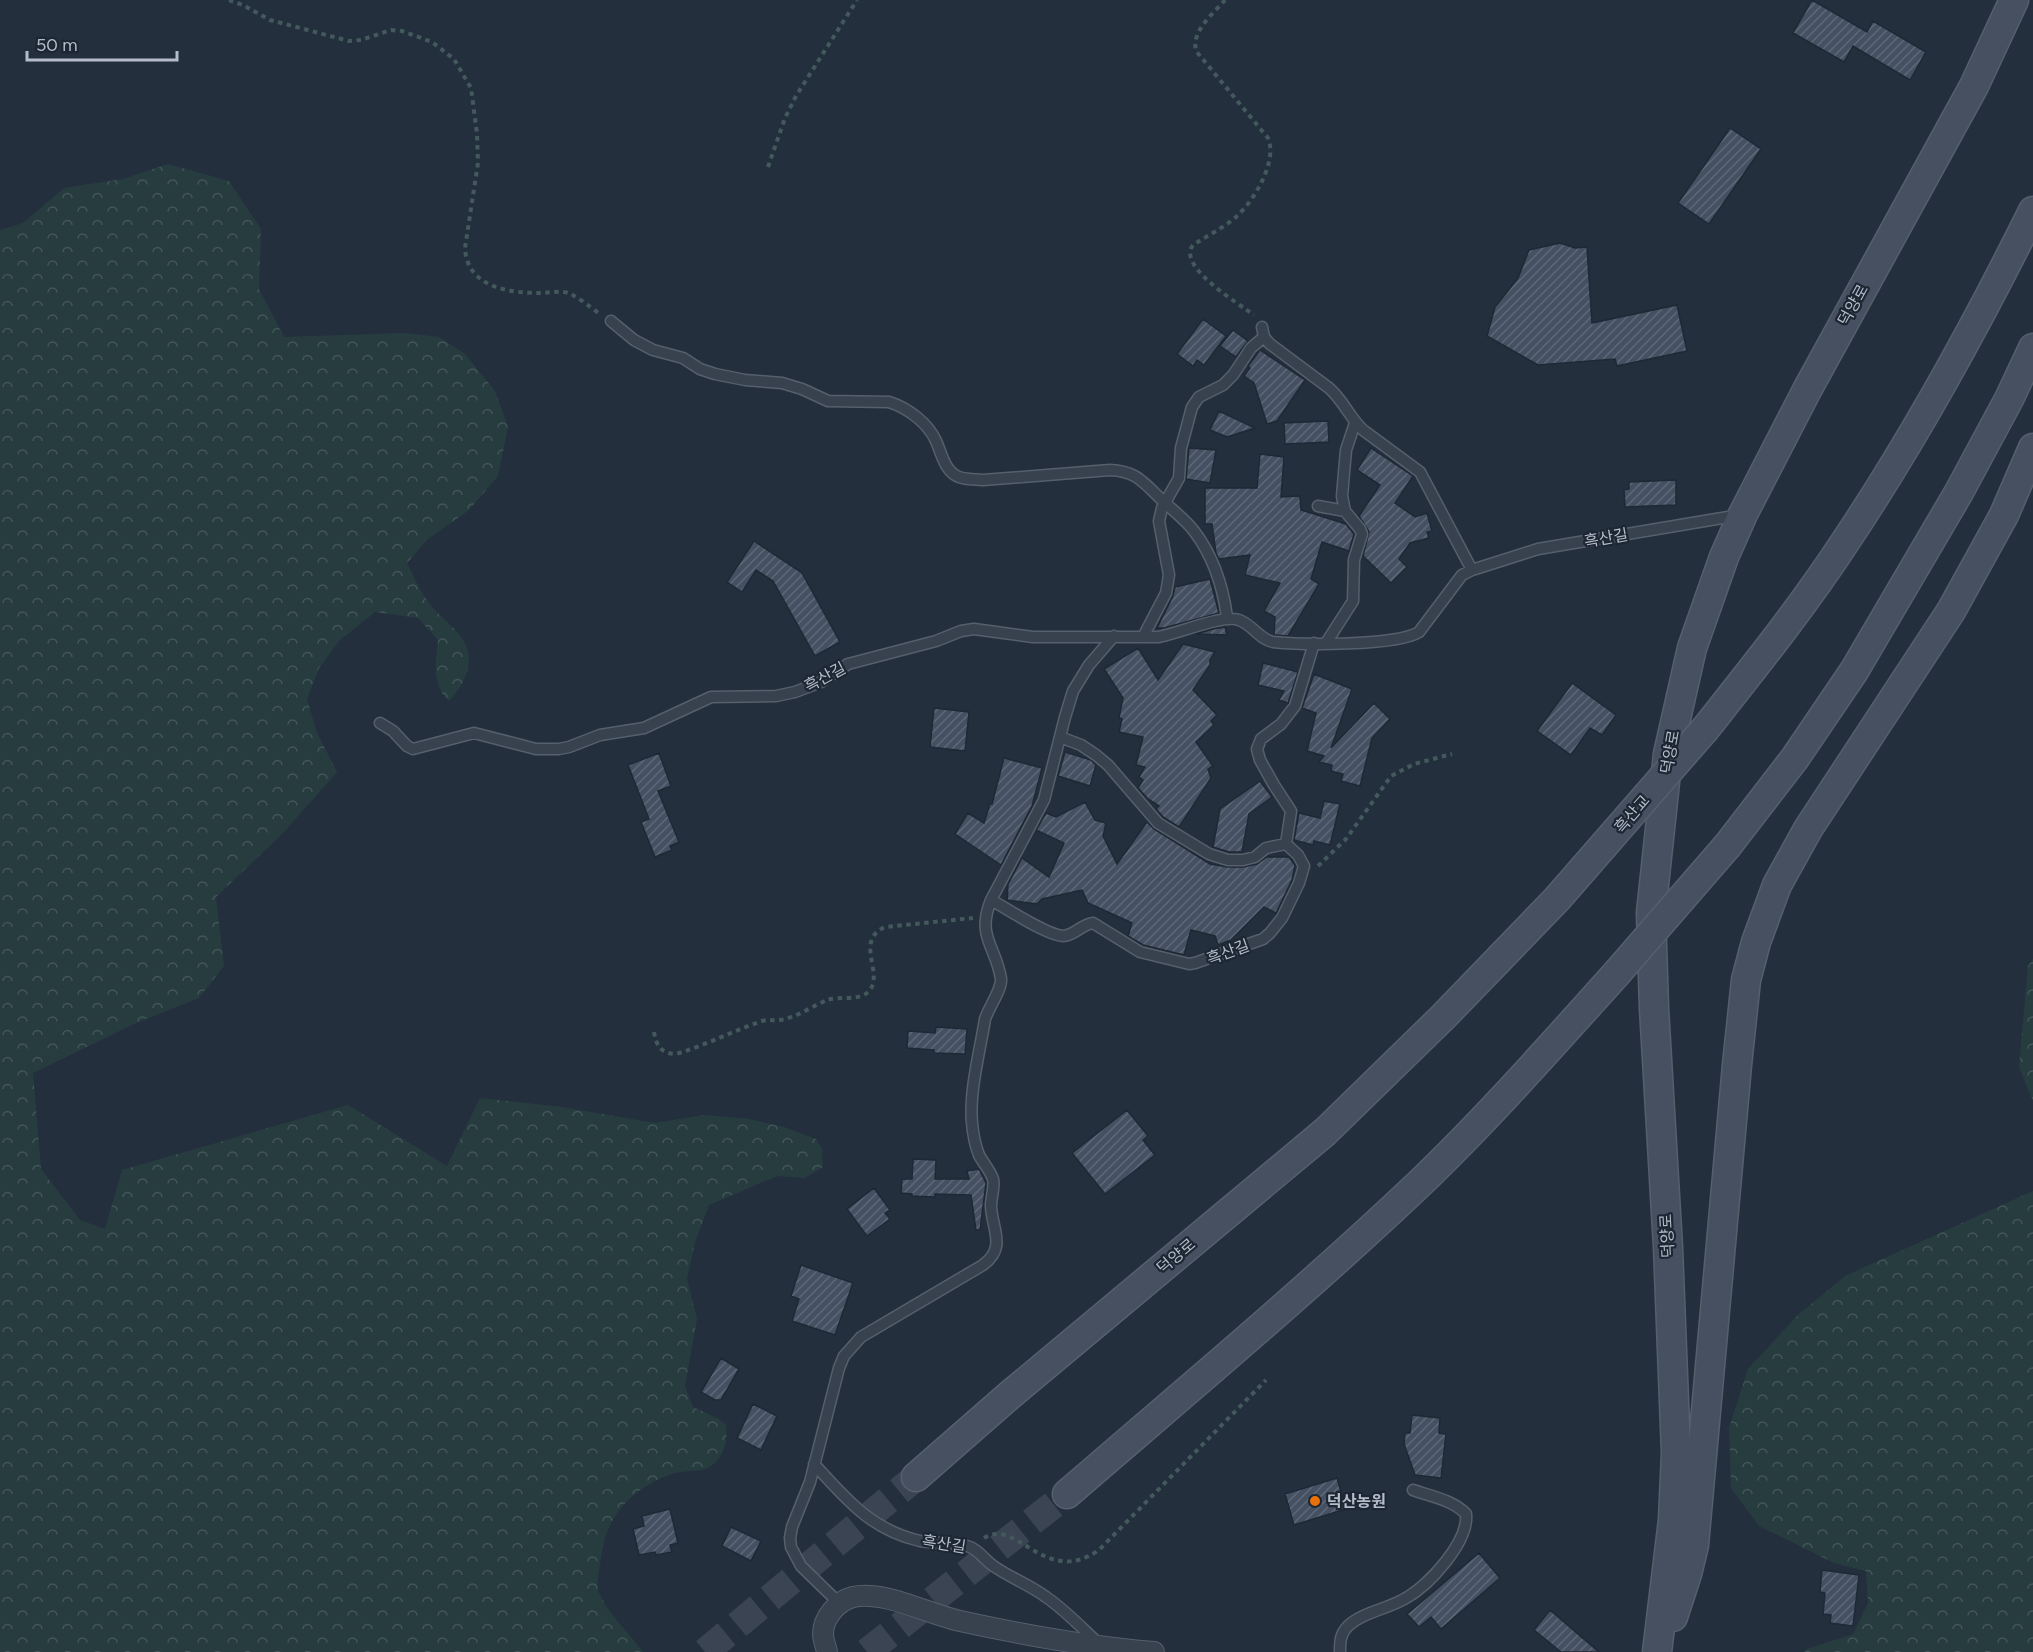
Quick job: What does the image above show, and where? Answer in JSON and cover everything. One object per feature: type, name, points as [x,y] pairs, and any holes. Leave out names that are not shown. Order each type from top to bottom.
[{"type":"main road","name":"덕양로","points":[[1657,1652],[1673,1520],[1676,1444],[1651,913],[1668,754],[1692,648],[1724,557],[1743,514],[1812,380],[1974,86],[2014,0]]},
{"type":"main road","name":"덕양로","points":[[1707,728],[1800,608],[1853,530],[1947,375],[2000,278],[2033,211]]},
{"type":"main road","points":[[1067,1494],[1353,1245],[1420,1183],[1484,1119],[1617,973],[1728,845],[1795,758],[1854,671],[1959,492],[2009,399],[2033,348]]},
{"type":"main road","points":[[1657,1652],[1679,1602],[1694,1545],[1739,1044],[1746,980],[1756,942],[1777,885],[1808,829],[1951,611],[2004,515],[2033,448]]},
{"type":"main road","name":"흑산교","points":[[1557,899],[1707,728]]},
{"type":"main road","name":"덕양로","points":[[916,1477],[1011,1394],[1325,1132],[1443,1017],[1557,899]]},
{"type":"street","points":[[827,1652],[823,1635],[828,1617],[839,1603],[852,1597],[881,1598],[958,1620],[1103,1648],[1154,1652]]},
{"type":"lane","points":[[611,321],[634,340],[653,350],[683,358],[700,369],[715,374],[745,380],[782,383],[828,401],[889,402],[897,405],[918,418],[928,428],[948,469],[955,475],[983,480],[1122,470],[1137,476],[1199,538],[1221,582],[1227,617]]},
{"type":"lane","points":[[1143,637],[1162,601],[1168,582],[1169,576],[1159,521],[1165,503],[1179,478],[1184,430],[1195,401],[1223,385],[1233,375],[1263,332],[1270,344],[1336,394],[1355,423],[1420,472],[1472,570]]},
{"type":"lane","points":[[1326,643],[1353,601],[1354,560],[1362,534],[1345,512],[1342,496],[1346,450],[1355,423]]},
{"type":"lane","points":[[1318,506],[1345,512]]},
{"type":"lane","name":"흑산길","points":[[380,723],[393,730],[407,746],[414,749],[474,733],[536,749],[559,749],[600,735],[644,728],[711,697],[776,696],[795,692],[821,682],[848,664],[936,642],[961,631],[974,629],[1034,636],[1143,637],[1171,635],[1227,617],[1242,621],[1267,641],[1281,643],[1370,642],[1411,637],[1427,624],[1462,575],[1472,570],[1538,549],[1743,514]]},
{"type":"lane","points":[[839,1603],[801,1566],[791,1547],[790,1538],[814,1464],[834,1381],[844,1356],[852,1346],[872,1331],[989,1260],[995,1251],[997,1240],[991,1205],[993,1180],[974,1140],[971,1108],[986,1019],[1000,987],[1001,979],[986,933],[986,916],[1044,800],[1073,692],[1089,665],[1114,636]]},
{"type":"lane","points":[[1060,737],[1081,745],[1108,765],[1158,823],[1209,854],[1228,860],[1255,857],[1266,848],[1286,844],[1291,811],[1260,760],[1257,749],[1261,739],[1281,724],[1295,706],[1314,643]]},
{"type":"lane","name":"흑산길","points":[[992,900],[1055,934],[1068,935],[1082,926],[1093,924],[1148,955],[1195,963],[1263,939],[1282,918],[1299,883],[1304,866],[1298,855],[1286,844]]},
{"type":"lane","name":"흑산길","points":[[814,1464],[855,1509],[889,1530],[916,1540],[972,1548],[994,1567],[1045,1596],[1103,1648]]},
{"type":"lane","points":[[1340,1652],[1341,1636],[1348,1626],[1407,1598],[1421,1587],[1446,1561],[1464,1531],[1466,1514],[1461,1509],[1413,1490]]},
{"type":"path","points":[[229,0],[270,20],[349,41],[397,30],[426,40],[445,51],[458,63],[468,82],[475,113],[478,163],[465,243],[466,258],[473,272],[481,280],[499,289],[569,294],[611,321]]},
{"type":"path","points":[[768,167],[785,118],[796,96],[857,0]]},
{"type":"path","points":[[1225,0],[1200,28],[1195,40],[1196,51],[1268,138],[1271,153],[1265,174],[1246,207],[1229,222],[1193,245],[1189,250],[1189,256],[1202,275],[1257,317],[1263,332]]},
{"type":"path","points":[[1299,883],[1346,839],[1391,776],[1414,764],[1452,754]]},
{"type":"path","points":[[654,1032],[656,1042],[662,1050],[676,1054],[762,1021],[780,1020],[835,998],[864,995],[870,989],[873,981],[870,948],[872,938],[877,931],[885,927],[986,916]]},
{"type":"path","points":[[972,1548],[986,1536],[1001,1533],[1051,1559],[1074,1561],[1092,1555],[1108,1542],[1266,1380]]},
{"type":"green space","points":[[168,164],[229,181],[261,229],[259,289],[284,337],[405,333],[439,337],[465,354],[495,391],[508,427],[498,476],[469,510],[428,539],[407,563],[427,600],[458,633],[466,647],[469,664],[460,687],[449,701],[443,695],[436,672],[438,640],[418,618],[375,612],[339,641],[319,668],[307,699],[317,733],[337,772],[283,833],[216,897],[224,966],[199,998],[136,1023],[33,1073],[41,1169],[80,1220],[105,1229],[122,1170],[348,1105],[447,1166],[480,1098],[562,1107],[655,1123],[704,1115],[749,1119],[784,1127],[816,1139],[822,1149],[823,1167],[805,1178],[777,1176],[709,1205],[695,1242],[687,1279],[697,1319],[685,1386],[693,1407],[719,1419],[726,1425],[726,1436],[722,1453],[711,1466],[703,1470],[675,1473],[648,1485],[625,1504],[609,1528],[601,1557],[599,1593],[608,1609],[643,1652],[0,1652],[0,230],[23,223],[64,188],[123,179]]},
{"type":"green space","points":[[2033,959],[2033,1101],[2019,1067],[2028,966]]},
{"type":"green space","points":[[2033,1191],[2033,1652],[1804,1652],[1853,1634],[1868,1603],[1866,1571],[1834,1563],[1759,1526],[1731,1488],[1729,1428],[1748,1369],[1798,1315],[1845,1276]]},
{"type":"building","points":[[1812,0],[1867,32],[1873,21],[1926,52],[1910,80],[1853,46],[1844,62],[1793,33]]},
{"type":"building","points":[[1730,128],[1761,149],[1709,224],[1678,203]]},
{"type":"building","points":[[1560,243],[1575,248],[1587,247],[1592,323],[1677,305],[1687,351],[1617,366],[1615,359],[1538,365],[1487,336],[1495,307],[1518,278],[1529,250]]},
{"type":"building","points":[[1203,319],[1226,336],[1204,365],[1197,360],[1193,366],[1177,354]]},
{"type":"building","points":[[1233,330],[1248,341],[1236,357],[1220,346]]},
{"type":"building","points":[[1260,350],[1305,380],[1277,421],[1267,424],[1254,383],[1244,376],[1250,368],[1248,366]]},
{"type":"building","points":[[1219,411],[1255,428],[1227,437],[1210,430]]},
{"type":"building","points":[[1328,421],[1329,442],[1285,444],[1284,423]]},
{"type":"building","points":[[1189,448],[1216,450],[1210,483],[1186,479]]},
{"type":"building","points":[[1371,448],[1413,476],[1395,503],[1415,517],[1427,513],[1432,531],[1427,532],[1429,538],[1410,543],[1399,559],[1407,567],[1391,583],[1363,556],[1369,532],[1359,516],[1380,485],[1357,470]]},
{"type":"building","points":[[1260,454],[1284,457],[1281,497],[1300,496],[1301,510],[1346,524],[1354,534],[1349,551],[1322,542],[1311,579],[1319,584],[1288,636],[1274,635],[1275,617],[1264,611],[1280,583],[1245,575],[1250,555],[1219,559],[1212,524],[1205,524],[1205,488],[1257,488]]},
{"type":"building","points":[[1676,480],[1676,505],[1625,507],[1624,490],[1629,489],[1629,482]]},
{"type":"building","points":[[754,541],[802,573],[840,642],[815,656],[773,581],[756,570],[742,592],[727,582]]},
{"type":"building","points":[[1210,579],[1219,613],[1157,628],[1175,587]]},
{"type":"building","points":[[1225,627],[1227,635],[1197,634],[1213,629]]},
{"type":"building","points":[[1183,644],[1215,652],[1210,665],[1193,690],[1217,715],[1211,721],[1214,725],[1196,742],[1213,766],[1208,769],[1211,778],[1179,827],[1163,817],[1156,809],[1159,806],[1148,799],[1138,788],[1143,780],[1139,777],[1145,767],[1136,765],[1143,737],[1119,732],[1123,698],[1104,669],[1138,648],[1158,680]]},
{"type":"building","points":[[1263,663],[1298,672],[1288,703],[1279,700],[1284,691],[1258,685]]},
{"type":"building","points":[[1314,674],[1352,689],[1331,748],[1374,703],[1390,719],[1372,738],[1360,786],[1341,781],[1343,774],[1331,771],[1332,765],[1319,762],[1324,756],[1307,751],[1316,713],[1302,708]]},
{"type":"building","points":[[1572,683],[1616,715],[1602,735],[1590,728],[1571,755],[1537,731]]},
{"type":"building","points":[[934,708],[969,712],[965,751],[930,747]]},
{"type":"building","points":[[1065,752],[1091,760],[1096,765],[1090,786],[1058,776]]},
{"type":"building","points":[[659,753],[671,786],[658,791],[679,842],[670,846],[672,850],[655,857],[641,822],[649,819],[628,765]]},
{"type":"building","points":[[1004,758],[1042,768],[1032,806],[1001,865],[955,834],[968,813],[984,823],[990,804],[992,804]]},
{"type":"building","points":[[1260,781],[1272,797],[1249,814],[1242,852],[1229,852],[1213,847],[1220,809]]},
{"type":"building","points":[[1324,801],[1340,804],[1330,845],[1314,841],[1313,845],[1294,840],[1299,813],[1320,818]]},
{"type":"building","points":[[1085,802],[1095,820],[1106,823],[1103,836],[1117,864],[1147,822],[1154,829],[1210,864],[1243,867],[1257,864],[1267,857],[1289,857],[1295,865],[1292,880],[1276,913],[1264,907],[1231,940],[1218,945],[1215,936],[1191,930],[1184,955],[1143,945],[1128,936],[1132,923],[1088,903],[1082,890],[1042,899],[1037,904],[1007,900],[1008,884],[1022,858],[1049,877],[1064,843],[1036,830],[1046,813],[1056,817]]},
{"type":"building","points":[[936,1027],[967,1029],[965,1054],[934,1053],[934,1050],[907,1048],[908,1031],[935,1033]]},
{"type":"building","points":[[1127,1110],[1148,1136],[1143,1140],[1155,1155],[1105,1194],[1072,1153]]},
{"type":"building","points":[[913,1159],[936,1160],[935,1179],[969,1179],[967,1171],[979,1169],[986,1183],[980,1230],[976,1230],[971,1195],[935,1194],[935,1197],[901,1193],[902,1179],[912,1179]]},
{"type":"building","points":[[874,1188],[890,1210],[885,1213],[890,1219],[867,1236],[847,1209]]},
{"type":"building","points":[[801,1265],[853,1283],[835,1335],[792,1321],[799,1299],[791,1296]]},
{"type":"building","points":[[721,1358],[739,1369],[721,1400],[715,1400],[701,1392]]},
{"type":"building","points":[[753,1404],[777,1416],[761,1450],[737,1438]]},
{"type":"building","points":[[1412,1415],[1440,1418],[1439,1433],[1446,1434],[1441,1478],[1415,1475],[1404,1444],[1405,1433],[1410,1433]]},
{"type":"building","points":[[1337,1478],[1346,1509],[1294,1525],[1285,1494]]},
{"type":"building","points":[[670,1509],[678,1543],[670,1545],[672,1552],[639,1555],[633,1529],[644,1526],[642,1516]]},
{"type":"building","points":[[731,1527],[761,1541],[751,1561],[722,1546]]},
{"type":"building","points":[[1479,1553],[1500,1578],[1441,1629],[1431,1617],[1419,1627],[1407,1614]]},
{"type":"building","points":[[1822,1570],[1859,1575],[1853,1626],[1830,1623],[1831,1615],[1823,1614],[1825,1593],[1820,1592]]},
{"type":"building","points":[[1550,1610],[1599,1652],[1561,1652],[1534,1630]]},
{"type":"tunnel","points":[[705,1652],[916,1477]]},
{"type":"tunnel","points":[[867,1652],[1067,1494]]},
{"type":"place","name":"덕산농원","points":[[1315,1501]]}]
